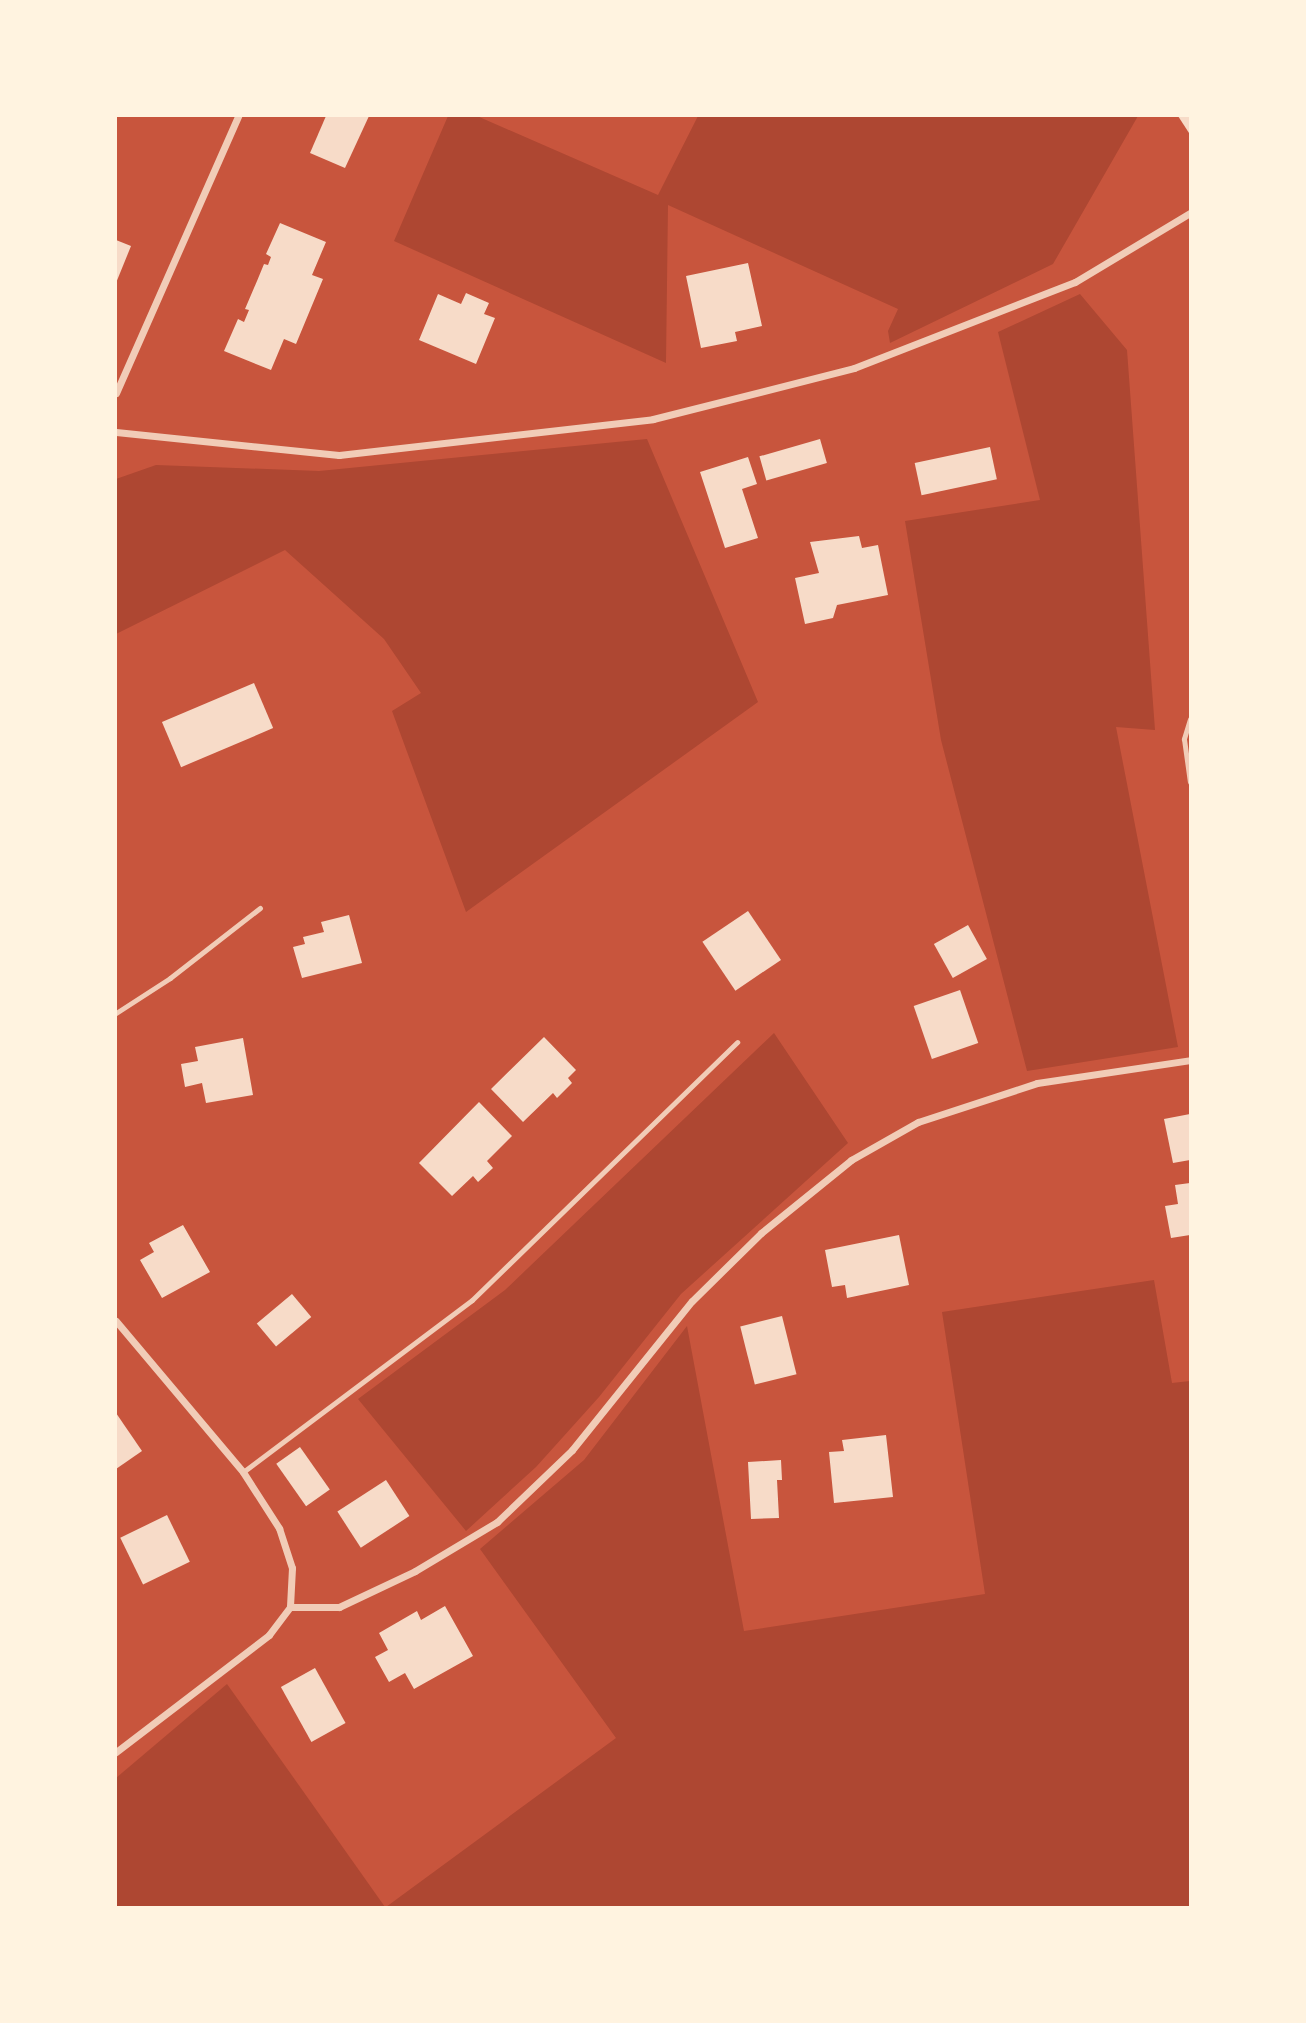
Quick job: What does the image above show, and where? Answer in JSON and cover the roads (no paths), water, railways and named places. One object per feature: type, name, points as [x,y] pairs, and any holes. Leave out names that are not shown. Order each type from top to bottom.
[{"type":"street","points":[[116,393],[239,116]]},
{"type":"street","points":[[116,432],[339,455],[653,419],[867,363],[1075,282],[1191,214]]},
{"type":"street","points":[[290,1607],[339,1607],[415,1571],[497,1522],[572,1450],[692,1301],[761,1233],[851,1160],[918,1122],[1037,1083],[1191,1060]]},
{"type":"street","points":[[116,1321],[243,1472],[279,1528],[292,1568],[290,1607],[269,1635],[116,1752]]},
{"type":"lane","points":[[1191,719],[1184,739],[1191,782]]},
{"type":"lane","points":[[116,1013],[170,978],[260,908]]},
{"type":"lane","points":[[243,1472],[472,1300],[737,1042]]}]
